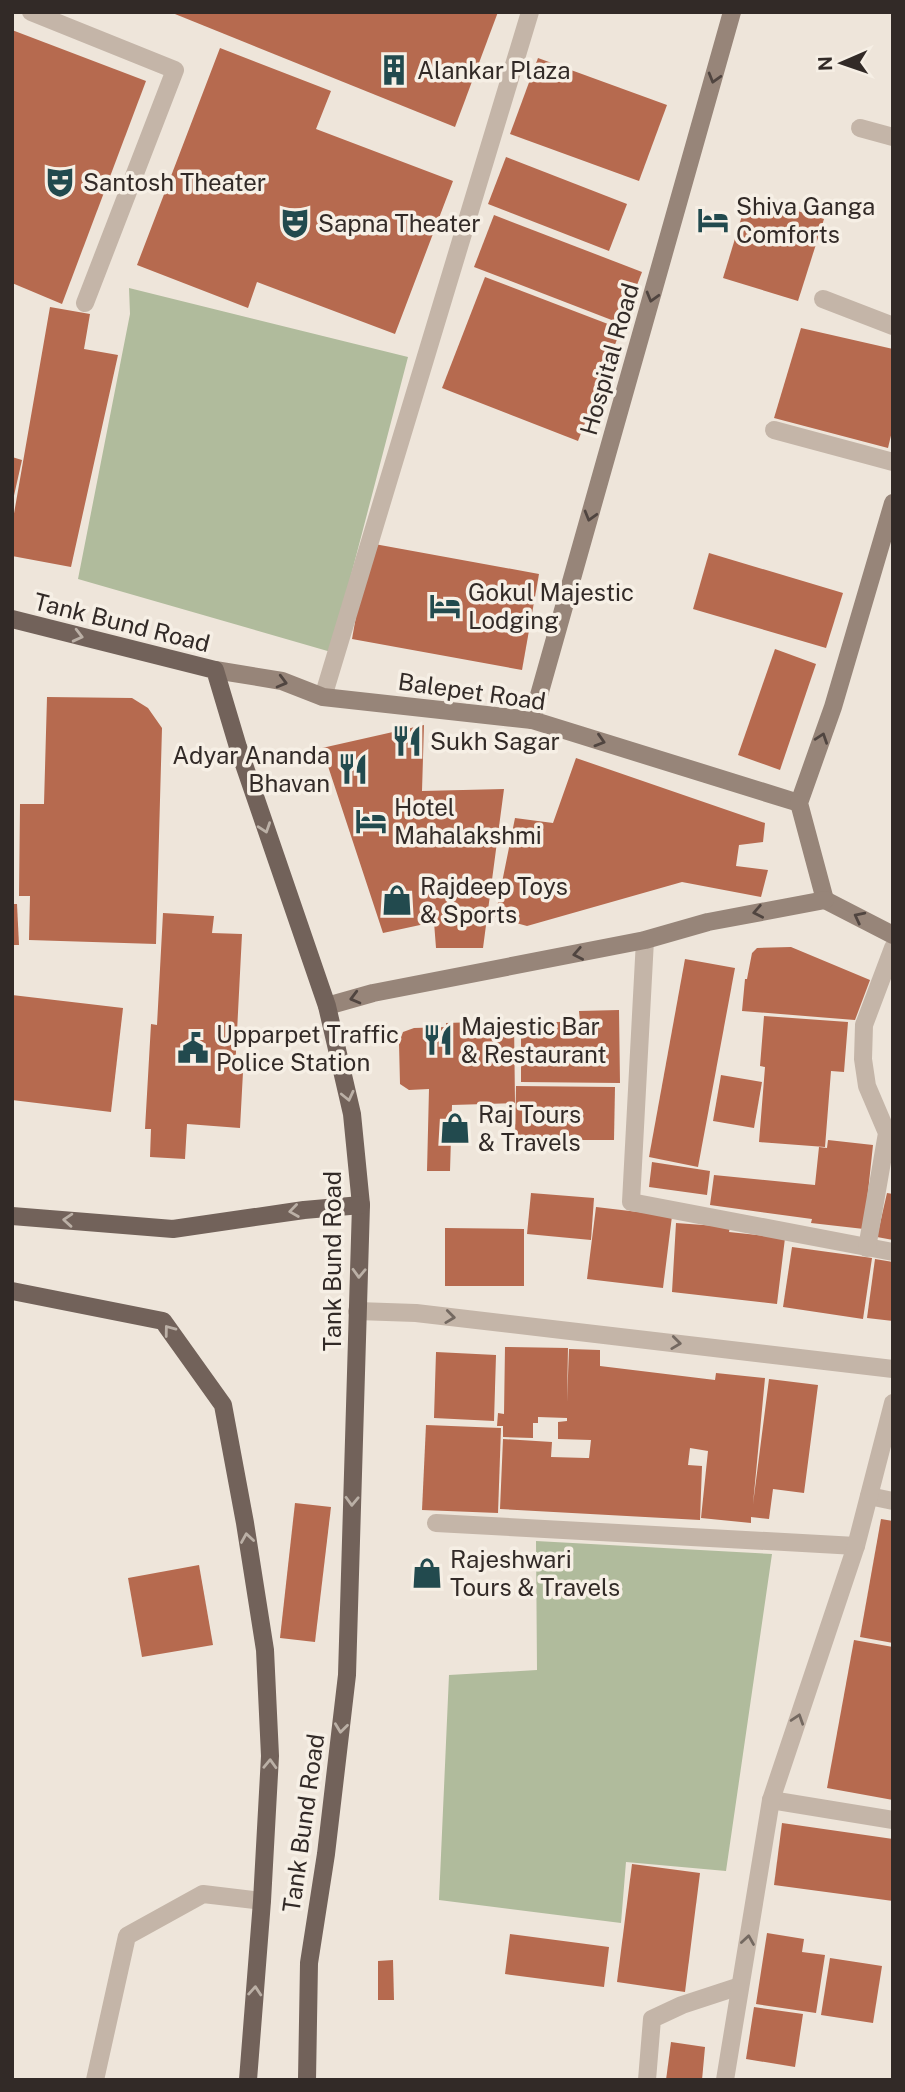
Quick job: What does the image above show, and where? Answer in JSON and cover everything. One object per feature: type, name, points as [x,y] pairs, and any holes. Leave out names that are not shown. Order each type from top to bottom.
[{"type":"main road","name":"Tank Bund Road","points":[[12,619],[215,670],[238,747],[327,1006],[352,1114],[362,1205],[347,1675],[326,1854],[309,1963],[307,2080]]},
{"type":"main road","points":[[12,1216],[173,1229],[304,1210],[362,1205]]},
{"type":"main road","name":"Tank Bund Road","points":[[12,1291],[163,1321],[223,1405],[265,1650],[270,1756],[248,2080]]},
{"type":"street","points":[[32,12],[175,70],[85,303]]},
{"type":"street","points":[[323,697],[530,12]]},
{"type":"street","name":"Hospital Road","points":[[532,720],[733,12]]},
{"type":"street","points":[[860,128],[893,137]]},
{"type":"street","points":[[823,299],[893,326]]},
{"type":"street","points":[[774,430],[893,462]]},
{"type":"street","points":[[825,900],[799,803],[833,707],[893,503]]},
{"type":"street","name":"Balepet Road","points":[[215,670],[282,681],[323,697],[532,720],[799,803]]},
{"type":"street","points":[[327,1006],[373,993],[645,940],[708,922],[825,900],[893,934]]},
{"type":"street","points":[[645,940],[631,1202],[893,1252]]},
{"type":"street","points":[[867,1248],[887,1133],[867,1086],[863,1059],[864,1025],[893,948]]},
{"type":"street","points":[[357,1311],[416,1313],[893,1369]]},
{"type":"street","points":[[725,2080],[771,1800],[856,1546],[893,1403]]},
{"type":"street","points":[[869,1496],[893,1501]]},
{"type":"street","points":[[436,1523],[856,1546]]},
{"type":"street","points":[[771,1800],[893,1821]]},
{"type":"street","points":[[95,2080],[127,1936],[204,1894],[262,1901]]},
{"type":"street","points":[[647,2080],[652,2019],[682,2005],[740,1986]]},
{"type":"green space","points":[[129,288],[408,357],[331,652],[78,579],[130,314]]},
{"type":"green space","points":[[536,1541],[772,1554],[726,1871],[626,1862],[621,1923],[439,1900],[449,1675],[537,1670]]},
{"type":"building","name":"Alankar Plaza","points":[[170,12],[498,12],[455,127]]},
{"type":"building","name":"Santosh Theater","points":[[12,30],[146,81],[62,304],[12,283]]},
{"type":"building","name":"Sapna Theater","points":[[220,48],[331,91],[316,129],[453,181],[395,334],[257,282],[248,308],[137,265]]},
{"type":"building","points":[[538,58],[667,105],[639,181],[510,134]]},
{"type":"building","points":[[506,157],[627,204],[609,251],[488,204]]},
{"type":"building","points":[[748,196],[824,219],[798,301],[723,278]]},
{"type":"building","points":[[494,215],[642,272],[622,324],[474,267]]},
{"type":"building","points":[[485,277],[621,329],[578,441],[442,388]]},
{"type":"building","points":[[50,307],[90,314],[84,349],[118,355],[71,567],[12,556],[12,525]]},
{"type":"building","points":[[801,328],[893,349],[893,427],[888,448],[774,418]]},
{"type":"building","points":[[12,457],[22,460],[13,500],[12,500]]},
{"type":"building","name":"Gokul Majestic Lodging","points":[[369,543],[539,574],[522,670],[352,639]]},
{"type":"building","points":[[709,553],[843,593],[826,648],[693,609]]},
{"type":"building","points":[[775,649],[816,664],[780,770],[738,755]]},
{"type":"building","points":[[47,697],[132,698],[148,708],[162,728],[156,944],[29,940],[30,896],[19,896],[20,804],[44,804]]},
{"type":"building","points":[[424,725],[422,791],[504,789],[483,948],[436,948],[434,922],[383,933],[322,748]]},
{"type":"building","points":[[576,758],[765,823],[763,842],[739,845],[736,866],[768,870],[761,897],[682,882],[527,926],[495,917],[515,818],[553,823]]},
{"type":"building","points":[[12,904],[17,904],[19,945],[12,945]]},
{"type":"building","name":"Upparpet Traffic Police Station","points":[[163,913],[214,916],[212,933],[242,934],[235,1071],[243,1072],[240,1128],[187,1124],[185,1159],[150,1157],[151,1129],[145,1129],[151,1024],[157,1025]]},
{"type":"building","points":[[791,947],[870,980],[855,1020],[742,1011],[745,979],[752,953],[757,948]]},
{"type":"building","points":[[685,959],[735,968],[698,1167],[649,1157]]},
{"type":"building","points":[[12,995],[123,1008],[111,1112],[12,1100]]},
{"type":"building","points":[[619,1010],[620,1083],[521,1082],[521,1026],[541,1025],[541,1022],[580,1022],[579,1011]]},
{"type":"building","points":[[764,1016],[848,1022],[844,1072],[831,1071],[825,1147],[759,1142],[765,1067],[760,1066]]},
{"type":"building","points":[[514,1021],[515,1103],[452,1105],[450,1171],[427,1171],[429,1089],[409,1090],[400,1084],[399,1043],[403,1032],[414,1028],[446,1027],[446,1023]]},
{"type":"building","points":[[721,1075],[762,1082],[754,1128],[713,1121]]},
{"type":"building","points":[[516,1086],[615,1087],[614,1140],[515,1140]]},
{"type":"building","points":[[828,1140],[873,1145],[864,1229],[811,1223],[812,1219],[710,1205],[714,1175],[815,1185],[819,1147],[827,1148]]},
{"type":"building","points":[[652,1162],[710,1171],[707,1195],[649,1187]]},
{"type":"building","points":[[531,1193],[594,1198],[591,1240],[527,1234]]},
{"type":"building","points":[[887,1193],[893,1194],[893,1240],[877,1237]]},
{"type":"building","points":[[596,1207],[672,1216],[663,1288],[587,1279]]},
{"type":"building","points":[[676,1223],[730,1227],[729,1232],[785,1238],[777,1304],[672,1292]]},
{"type":"building","points":[[445,1228],[524,1229],[524,1286],[445,1286]]},
{"type":"building","points":[[792,1247],[872,1258],[863,1319],[783,1307]]},
{"type":"building","points":[[875,1259],[893,1262],[893,1321],[867,1318]]},
{"type":"building","points":[[505,1347],[568,1348],[567,1402],[569,1349],[600,1350],[600,1366],[715,1380],[716,1373],[765,1378],[753,1504],[769,1379],[818,1385],[804,1493],[773,1489],[769,1519],[751,1517],[751,1523],[701,1518],[708,1451],[690,1448],[688,1465],[702,1466],[700,1520],[500,1509],[503,1439],[552,1442],[551,1457],[586,1458],[589,1458],[591,1440],[558,1439],[558,1422],[567,1421],[567,1418],[538,1417],[538,1423],[533,1423],[533,1438],[503,1437],[503,1426],[497,1426],[498,1413],[504,1414]]},
{"type":"building","points":[[436,1352],[496,1355],[494,1421],[434,1418]]},
{"type":"building","points":[[426,1425],[501,1428],[498,1513],[422,1510]]},
{"type":"building","points":[[295,1503],[331,1507],[315,1642],[280,1638]]},
{"type":"building","points":[[881,1519],[893,1521],[893,1643],[860,1637]]},
{"type":"building","points":[[199,1565],[213,1645],[142,1657],[128,1578]]},
{"type":"building","points":[[854,1640],[893,1647],[893,1800],[827,1788]]},
{"type":"building","points":[[782,1823],[893,1839],[893,1901],[774,1885]]},
{"type":"building","points":[[632,1864],[700,1873],[685,1992],[617,1982]]},
{"type":"building","points":[[767,1933],[804,1939],[802,1952],[825,1955],[816,2013],[756,2004]]},
{"type":"building","points":[[510,1934],[609,1947],[604,1987],[505,1974]]},
{"type":"building","points":[[830,1958],[882,1966],[873,2023],[821,2015]]},
{"type":"building","points":[[393,1960],[394,2000],[378,2000],[378,1961]]},
{"type":"building","points":[[754,2007],[803,2014],[795,2067],[746,2059]]},
{"type":"building","points":[[671,2042],[705,2047],[702,2080],[666,2080]]},
{"type":"place","name":"Alankar Plaza","points":[[394,70]]},
{"type":"place","name":"Santosh Theater","points":[[60,182]]},
{"type":"place","name":"Shiva Ganga Comforts","points":[[713,220]]},
{"type":"place","name":"Sapna Theater","points":[[295,223]]},
{"type":"place","name":"Gokul Majestic Lodging","points":[[445,606]]},
{"type":"place","name":"Sukh Sagar","points":[[407,741]]},
{"type":"place","name":"Adyar Ananda Bhavan","points":[[353,769]]},
{"type":"place","name":"Hotel Mahalakshmi","points":[[371,821]]},
{"type":"place","name":"Rajdeep Toys & Sports","points":[[397,900]]},
{"type":"place","name":"Majestic Bar & Restaurant","points":[[438,1040]]},
{"type":"place","name":"Upparpet Traffic Police Station","points":[[193,1048]]},
{"type":"place","name":"Raj Tours & Travels","points":[[455,1128]]},
{"type":"place","name":"Rajeshwari Tours & Travels","points":[[427,1573]]}]
